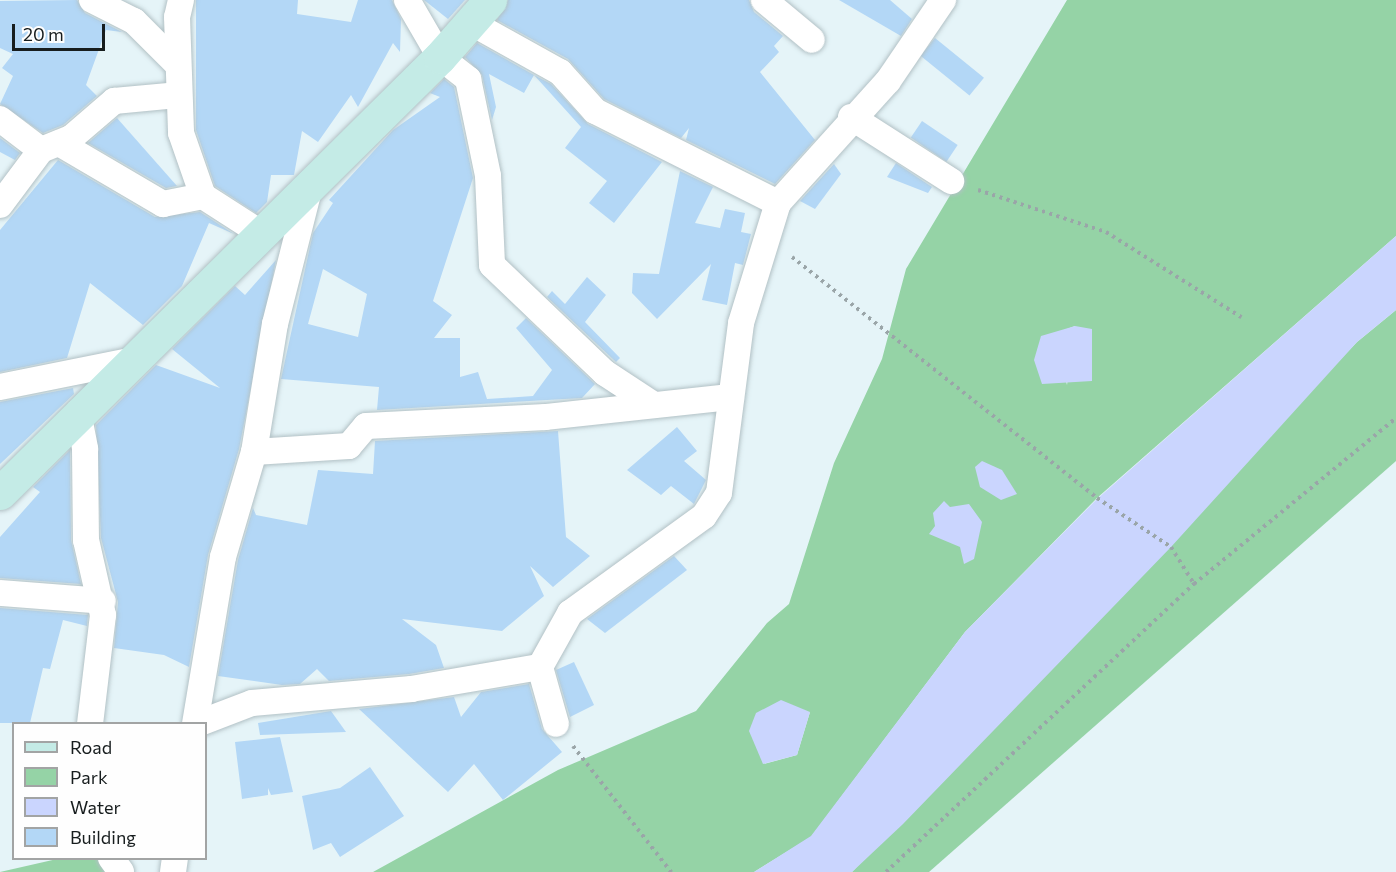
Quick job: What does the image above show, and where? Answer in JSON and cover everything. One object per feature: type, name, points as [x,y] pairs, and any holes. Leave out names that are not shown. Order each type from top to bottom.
[{"type":"street","points":[[92,0],[134,21]]},
{"type":"street","points":[[120,0],[134,21],[177,64]]},
{"type":"street","points":[[181,0],[177,64],[181,134],[203,196],[259,232]]},
{"type":"street","points":[[407,0],[440,57],[468,79],[488,176],[492,265],[605,373],[651,403]]},
{"type":"street","points":[[764,0],[812,40]]},
{"type":"street","points":[[556,724],[540,667],[570,613],[704,516],[719,493],[741,323],[764,236],[778,203],[851,117],[888,81],[944,0]]},
{"type":"street","points":[[0,493],[312,178],[440,57],[480,11],[560,72],[595,111],[778,203]]},
{"type":"street","points":[[0,204],[50,146],[114,101],[177,94]]},
{"type":"street","points":[[851,117],[951,181]]},
{"type":"street","points":[[0,119],[163,204],[203,196]]},
{"type":"street","points":[[196,722],[223,557],[254,452],[275,324],[312,178]]},
{"type":"street","points":[[0,387],[129,362]]},
{"type":"street","points":[[254,452],[349,446],[366,426],[546,417],[651,403],[731,398]]},
{"type":"street","points":[[78,412],[85,449],[86,540],[103,601],[90,722]]},
{"type":"street","points":[[0,593],[103,601]]},
{"type":"street","points":[[199,722],[252,703],[411,689],[540,667]]},
{"type":"path","points":[[951,181],[1106,232],[1241,317]]},
{"type":"path","points":[[764,236],[1113,511],[1171,547],[1194,584]]},
{"type":"path","points":[[886,872],[1194,584],[1396,418]]},
{"type":"path","points":[[556,724],[671,872]]},
{"type":"green space","points":[[1067,0],[1396,0],[1396,236],[1097,498],[965,632],[811,837],[754,872],[373,872],[558,770],[696,711],[767,623],[789,604],[834,463],[882,359],[906,269]],"holes":[[[1075,326],[1067,385],[1054,334]],[[810,712],[797,755],[764,764]]]},
{"type":"green space","points":[[1396,310],[1396,461],[929,872],[852,872],[1357,342]]},
{"type":"green space","points":[[53,860],[104,860],[110,872],[0,872]]},
{"type":"water","points":[[1396,236],[1396,310],[1357,342],[1171,547],[903,824],[852,872],[754,872],[811,836],[965,632],[1097,499]]},
{"type":"water","points":[[1075,326],[1092,329],[1092,381],[1042,384],[1034,360],[1041,336]]},
{"type":"water","points":[[982,461],[1002,470],[1017,494],[1001,500],[980,487],[975,467]]},
{"type":"water","points":[[944,501],[950,507],[969,504],[982,522],[974,559],[964,564],[960,547],[929,534],[935,526],[933,513]]},
{"type":"water","points":[[781,700],[810,712],[797,755],[763,764],[749,731],[756,713]]},
{"type":"building","points":[[77,0],[85,13],[122,32],[106,30],[86,85],[97,96],[63,125],[43,133],[0,104],[13,76],[2,68],[13,54],[0,48],[0,1]]},
{"type":"building","points":[[196,0],[298,0],[297,14],[351,22],[358,0],[392,0],[401,19],[400,52],[393,43],[358,107],[351,95],[318,142],[302,131],[294,175],[271,175],[267,202],[256,213],[215,186],[196,130]]},
{"type":"building","points":[[424,0],[465,0],[448,19]]},
{"type":"building","points":[[508,0],[749,0],[754,12],[783,36],[774,46],[779,52],[760,72],[815,140],[775,184],[686,140],[689,128],[681,138],[604,99],[568,59],[497,20]]},
{"type":"building","points":[[839,0],[890,0],[912,19],[901,36]]},
{"type":"building","points":[[935,38],[984,78],[969,96],[921,56]]},
{"type":"building","points":[[477,43],[534,75],[524,93],[489,74],[496,107],[492,120],[482,75],[465,57]]},
{"type":"building","points":[[534,75],[551,84],[588,124],[662,162],[614,223],[589,203],[607,181],[565,148],[581,127]]},
{"type":"building","points":[[444,79],[454,87],[473,178],[433,301],[452,315],[434,338],[460,338],[460,377],[478,372],[487,399],[533,396],[552,370],[516,328],[526,318],[595,384],[582,398],[377,410],[379,387],[281,379],[313,233],[333,203],[329,200],[393,130],[440,97],[430,93]],"holes":[[[323,269],[367,294],[358,337],[308,324]]]},
{"type":"building","points":[[117,118],[177,186],[166,188],[88,143]]},
{"type":"building","points":[[922,121],[958,145],[946,162],[911,138]]},
{"type":"building","points":[[0,138],[20,153],[15,160],[0,152]]},
{"type":"building","points":[[58,160],[155,217],[200,212],[234,234],[209,223],[182,286],[143,325],[90,283],[67,358],[0,372],[0,230]]},
{"type":"building","points":[[896,163],[932,187],[928,193],[887,177]]},
{"type":"building","points":[[834,164],[841,174],[815,209],[800,201]]},
{"type":"building","points":[[680,171],[713,187],[695,223],[720,228],[725,209],[745,213],[741,232],[751,234],[743,265],[735,263],[727,305],[702,300],[711,264],[657,319],[632,293],[633,273],[659,274]]},
{"type":"building","points":[[276,260],[239,449],[208,555],[189,667],[164,655],[114,648],[118,602],[101,538],[96,425],[156,365],[220,388],[172,349],[235,286],[245,295]]},
{"type":"building","points":[[587,277],[606,295],[585,322],[620,358],[616,362],[547,297],[552,291],[565,304]]},
{"type":"building","points":[[73,388],[74,394],[0,464],[0,402]]},
{"type":"building","points":[[677,427],[697,451],[684,461],[706,480],[694,504],[671,486],[661,495],[627,470]]},
{"type":"building","points":[[558,431],[566,537],[590,556],[553,587],[530,566],[544,596],[502,631],[402,619],[436,645],[444,668],[409,674],[329,681],[317,669],[300,684],[282,685],[218,676],[238,560],[253,508],[256,515],[307,525],[318,470],[373,474],[375,441]]},
{"type":"building","points":[[70,450],[71,540],[81,584],[0,578],[0,537],[40,492],[33,487]]},
{"type":"building","points":[[674,556],[687,570],[605,633],[587,619]]},
{"type":"building","points":[[0,608],[88,615],[87,626],[63,620],[50,669],[43,668],[30,722],[0,723]]},
{"type":"building","points":[[574,662],[594,705],[570,717],[556,670]]},
{"type":"building","points":[[529,684],[542,729],[562,752],[503,800],[474,764],[448,792],[359,709],[454,697],[461,717],[481,692]]},
{"type":"building","points":[[331,711],[346,732],[260,735],[258,723]]},
{"type":"building","points":[[280,737],[293,792],[271,795],[268,788],[268,795],[242,799],[235,742]]},
{"type":"building","points":[[370,767],[404,816],[340,857],[331,843],[313,850],[302,796],[340,788]]}]
